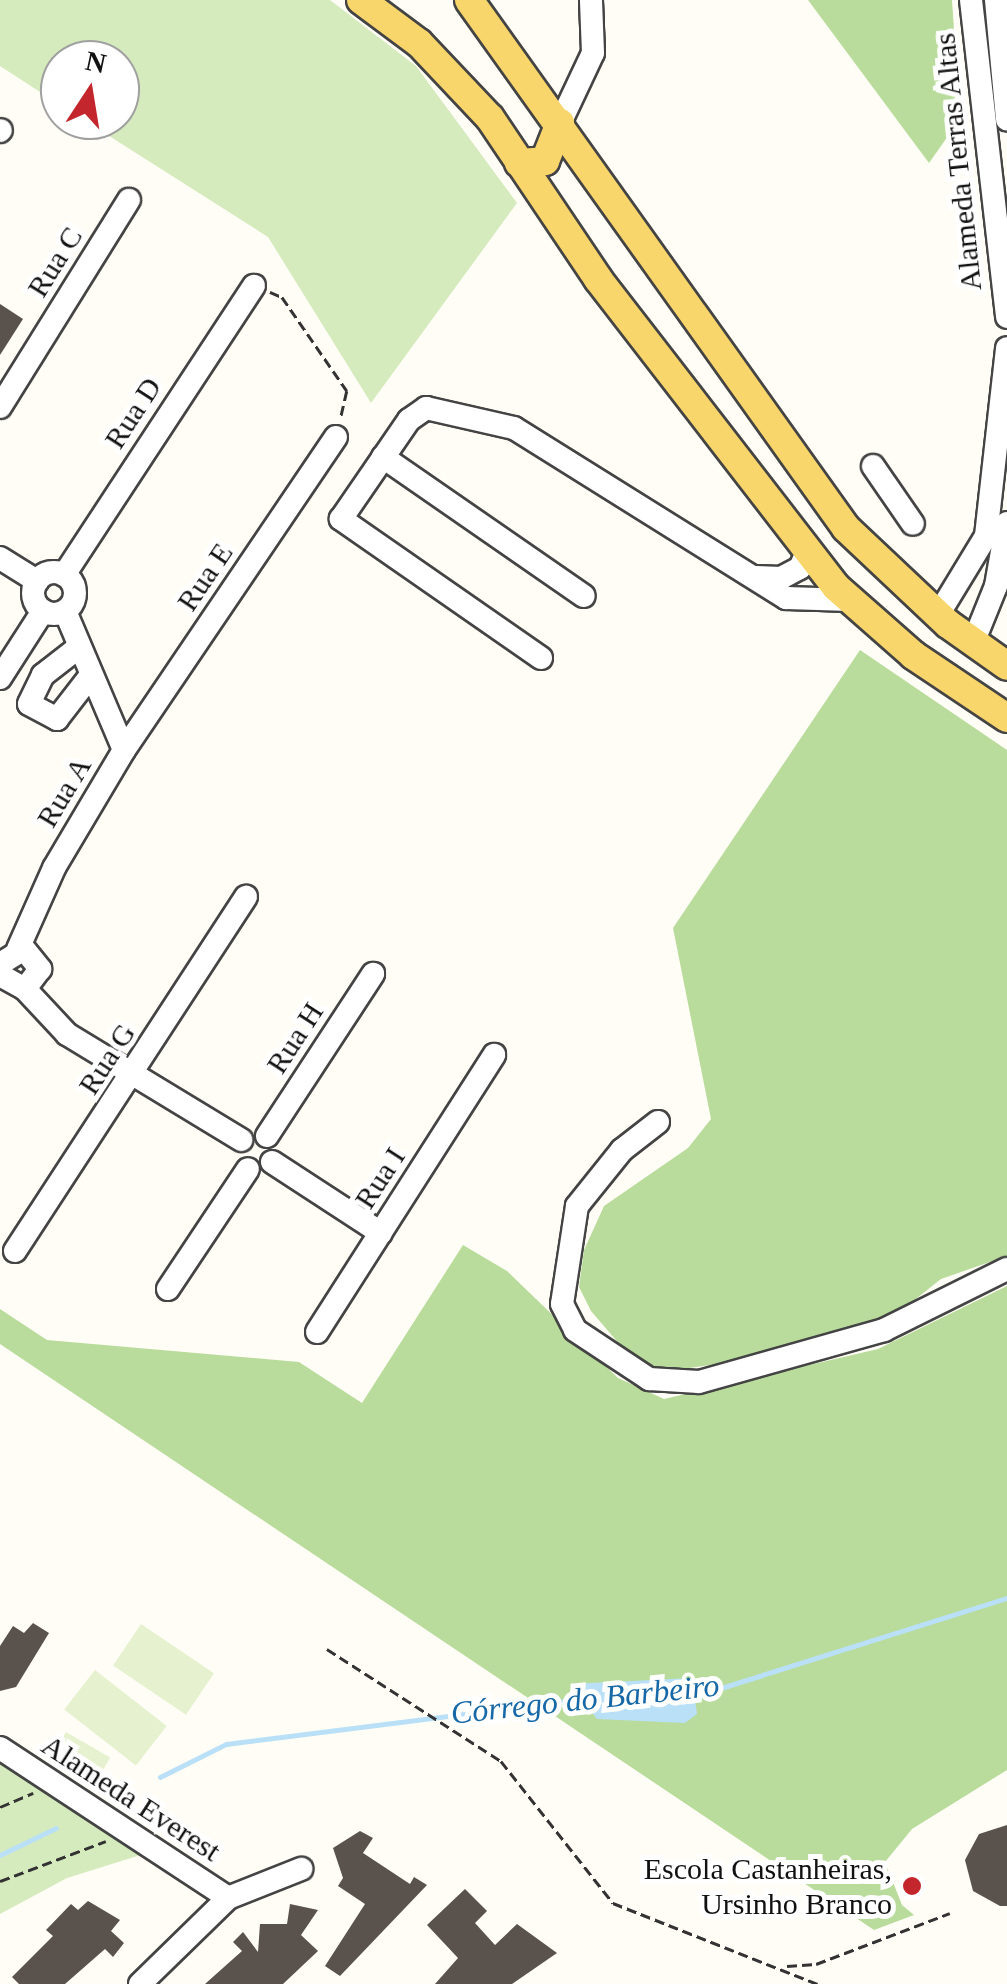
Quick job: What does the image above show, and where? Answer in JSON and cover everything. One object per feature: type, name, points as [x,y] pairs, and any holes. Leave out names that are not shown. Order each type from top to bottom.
[{"type":"main road","points":[[361,0],[458,80],[543,202],[807,552],[850,600],[913,655],[1007,718]]},
{"type":"main road","points":[[470,0],[560,123],[592,179],[846,528],[938,615],[1007,666]]},
{"type":"main road","points":[[519,163],[546,160],[560,123]]},
{"type":"main road","points":[[543,202],[550,178],[592,179]]},
{"type":"street","points":[[560,123],[593,53],[591,0]]},
{"type":"street","name":"Alameda Terras Altas","points":[[970,0],[1007,317]]},
{"type":"street","name":"Alameda Terras Altas","points":[[996,0],[1007,119]]},
{"type":"street","name":"Rua C","points":[[0,407],[129,200]]},
{"type":"street","name":"Rua D","points":[[64,575],[254,286]]},
{"type":"street","points":[[938,615],[986,536],[1007,348]]},
{"type":"street","points":[[541,658],[341,519],[383,457],[426,408],[478,415],[514,428],[756,577],[809,604],[850,600]]},
{"type":"street","name":"Rua E","points":[[124,750],[336,437]]},
{"type":"street","points":[[383,457],[584,596]]},
{"type":"street","points":[[873,466],[913,524]]},
{"type":"street","points":[[973,643],[1001,560],[1007,523]]},
{"type":"street","points":[[986,536],[1001,560]]},
{"type":"street","points":[[756,577],[781,578],[800,568],[807,552]]},
{"type":"street","points":[[0,558],[37,582],[64,575],[74,590],[0,678]]},
{"type":"street","points":[[37,582],[34,597],[54,611]]},
{"type":"street","name":"Rua A","points":[[9,956],[54,868],[124,750],[78,647],[54,611]]},
{"type":"street","points":[[78,647],[43,676],[30,704],[58,719],[91,674]]},
{"type":"street","name":"Rua G","points":[[15,1252],[246,896]]},
{"type":"street","points":[[9,956],[39,962],[39,976],[9,989],[66,1034],[241,1140],[267,1136],[272,1162],[380,1233]]},
{"type":"street","name":"Rua H","points":[[267,1136],[373,974]]},
{"type":"street","name":"Rua I","points":[[317,1332],[494,1056]]},
{"type":"street","points":[[658,1122],[622,1150],[578,1206],[562,1293],[575,1330],[649,1380],[698,1382],[884,1330],[1007,1269]]},
{"type":"street","points":[[241,1140],[237,1156],[248,1169]]},
{"type":"street","points":[[168,1289],[248,1169],[272,1162]]},
{"type":"street","name":"Alameda Everest","points":[[0,1748],[228,1898]]},
{"type":"street","points":[[140,1984],[228,1898],[301,1869]]},
{"type":"path","points":[[254,286],[282,298],[347,391],[336,437]]},
{"type":"path","points":[[327,1650],[501,1761],[613,1903],[787,1966],[818,1984]]},
{"type":"path","points":[[0,1807],[27,1802],[43,1777]]},
{"type":"path","points":[[0,1882],[127,1832]]},
{"type":"path","points":[[787,1966],[816,1964],[950,1913]]},
{"type":"green space","points":[[0,0],[330,0],[416,66],[517,203],[371,403],[268,237],[115,140],[140,140],[140,40],[40,40],[40,92],[0,66]]},
{"type":"green space","points":[[808,0],[952,0],[960,119],[929,163]]},
{"type":"green space","points":[[860,650],[1007,750],[1007,1256],[941,1279],[888,1321],[759,1358],[668,1371],[633,1360],[591,1311],[579,1287],[584,1250],[604,1206],[688,1148],[711,1119],[673,928]]},
{"type":"green space","points":[[463,1245],[507,1271],[618,1378],[664,1399],[878,1349],[1007,1286],[1007,1770],[912,1829],[885,1862],[902,1905],[914,1915],[874,1930],[0,1344],[0,1309],[47,1340],[299,1362],[362,1403]]},
{"type":"green space","points":[[141,1624],[214,1673],[186,1715],[113,1665]]},
{"type":"green space","points":[[95,1670],[167,1726],[136,1765],[64,1709]]},
{"type":"green space","points":[[66,1732],[110,1758],[97,1780],[53,1755]]},
{"type":"green space","points":[[0,1758],[147,1853],[67,1878],[0,1914]]},
{"type":"water","points":[[692,1678],[697,1714],[685,1723],[597,1719],[571,1684]]},
{"type":"building","points":[[0,304],[23,319],[0,355]]},
{"type":"building","points":[[33,1623],[49,1633],[16,1687],[0,1691],[0,1646],[13,1626],[24,1633]]},
{"type":"building","points":[[1007,1825],[1007,1906],[1000,1906],[973,1891],[965,1860],[979,1834]]},
{"type":"building","points":[[360,1831],[373,1838],[363,1853],[410,1884],[414,1877],[427,1885],[340,1976],[325,1966],[365,1904],[338,1886],[343,1878],[333,1848]]},
{"type":"building","points":[[465,1889],[487,1911],[475,1923],[495,1945],[517,1924],[557,1953],[512,1984],[435,1984],[458,1958],[427,1925]]},
{"type":"building","points":[[88,1901],[120,1920],[111,1931],[124,1943],[113,1957],[105,1949],[65,1984],[19,1984],[12,1977],[53,1936],[46,1930],[71,1904],[78,1910]]},
{"type":"building","points":[[290,1904],[318,1910],[301,1935],[318,1951],[283,1984],[205,1984],[242,1951],[233,1942],[243,1932],[258,1952],[260,1924],[287,1924]]},
{"type":"waterway","name":"Córrego do Barbeiro","points":[[689,1690],[721,1688],[1007,1598]]},
{"type":"waterway","name":"Córrego do Barbeiro","points":[[160,1777],[226,1744],[588,1698]]},
{"type":"waterway","name":"Córrego do Barbeiro","points":[[0,1855],[56,1828]]},
{"type":"place","name":"Escola Castanheiras, Ursinho Branco","points":[[912,1886]]}]
